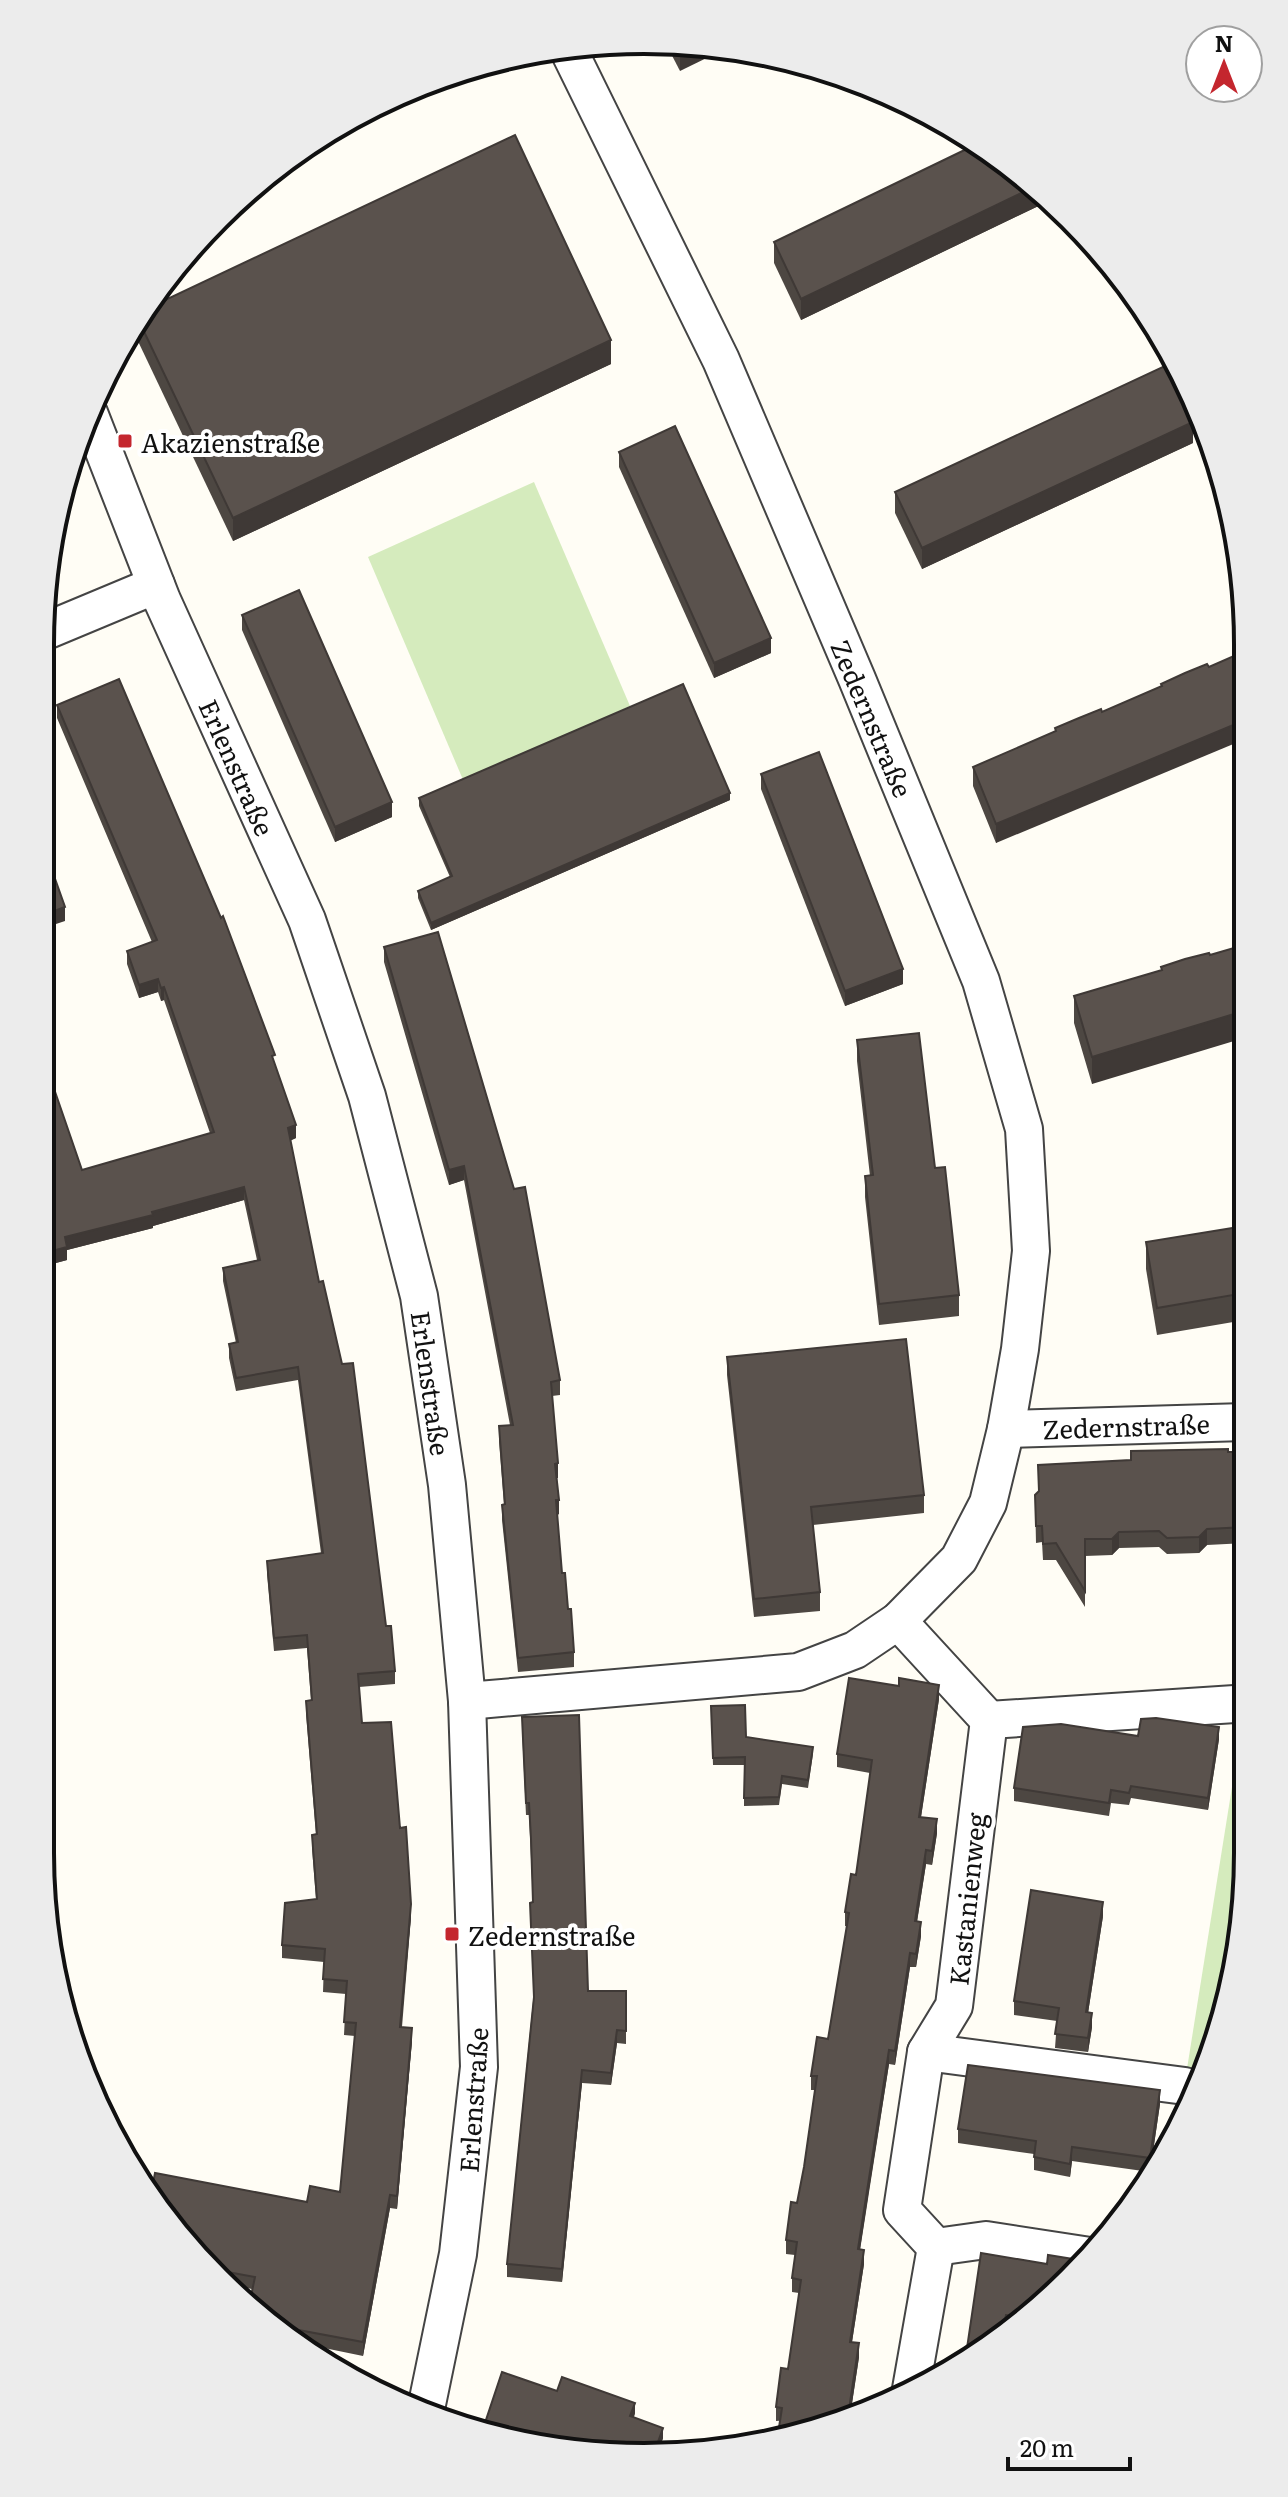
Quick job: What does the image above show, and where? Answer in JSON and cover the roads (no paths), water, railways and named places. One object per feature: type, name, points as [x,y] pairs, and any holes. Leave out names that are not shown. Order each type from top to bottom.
[{"type":"street","name":"Zedernstraße","points":[[467,1701],[798,1672],[855,1650],[898,1621],[959,1559],[988,1503],[1006,1429],[1020,1349],[1031,1251],[1024,1129],[981,981],[721,360],[573,58]]},
{"type":"street","name":"Erlenstraße","points":[[95,428],[156,585],[307,920],[367,1096],[419,1296],[447,1485],[467,1701],[479,2067],[458,2254],[428,2402]]},
{"type":"street","points":[[55,618],[156,585]]},
{"type":"street","name":"Zedernstraße","points":[[1006,1429],[1234,1422]]},
{"type":"street","points":[[898,1621],[989,1720],[1234,1704]]},
{"type":"street","name":"Kastanienweg","points":[[936,2247],[902,2210],[926,2052],[954,2006],[989,1720]]},
{"type":"street","points":[[926,2052],[1185,2086]]},
{"type":"street","points":[[913,2378],[936,2247],[986,2240],[1077,2254]]},
{"type":"place","name":"Akazienstraße","points":[[125,441]]},
{"type":"place","name":"Zedernstraße","points":[[452,1934]]}]
